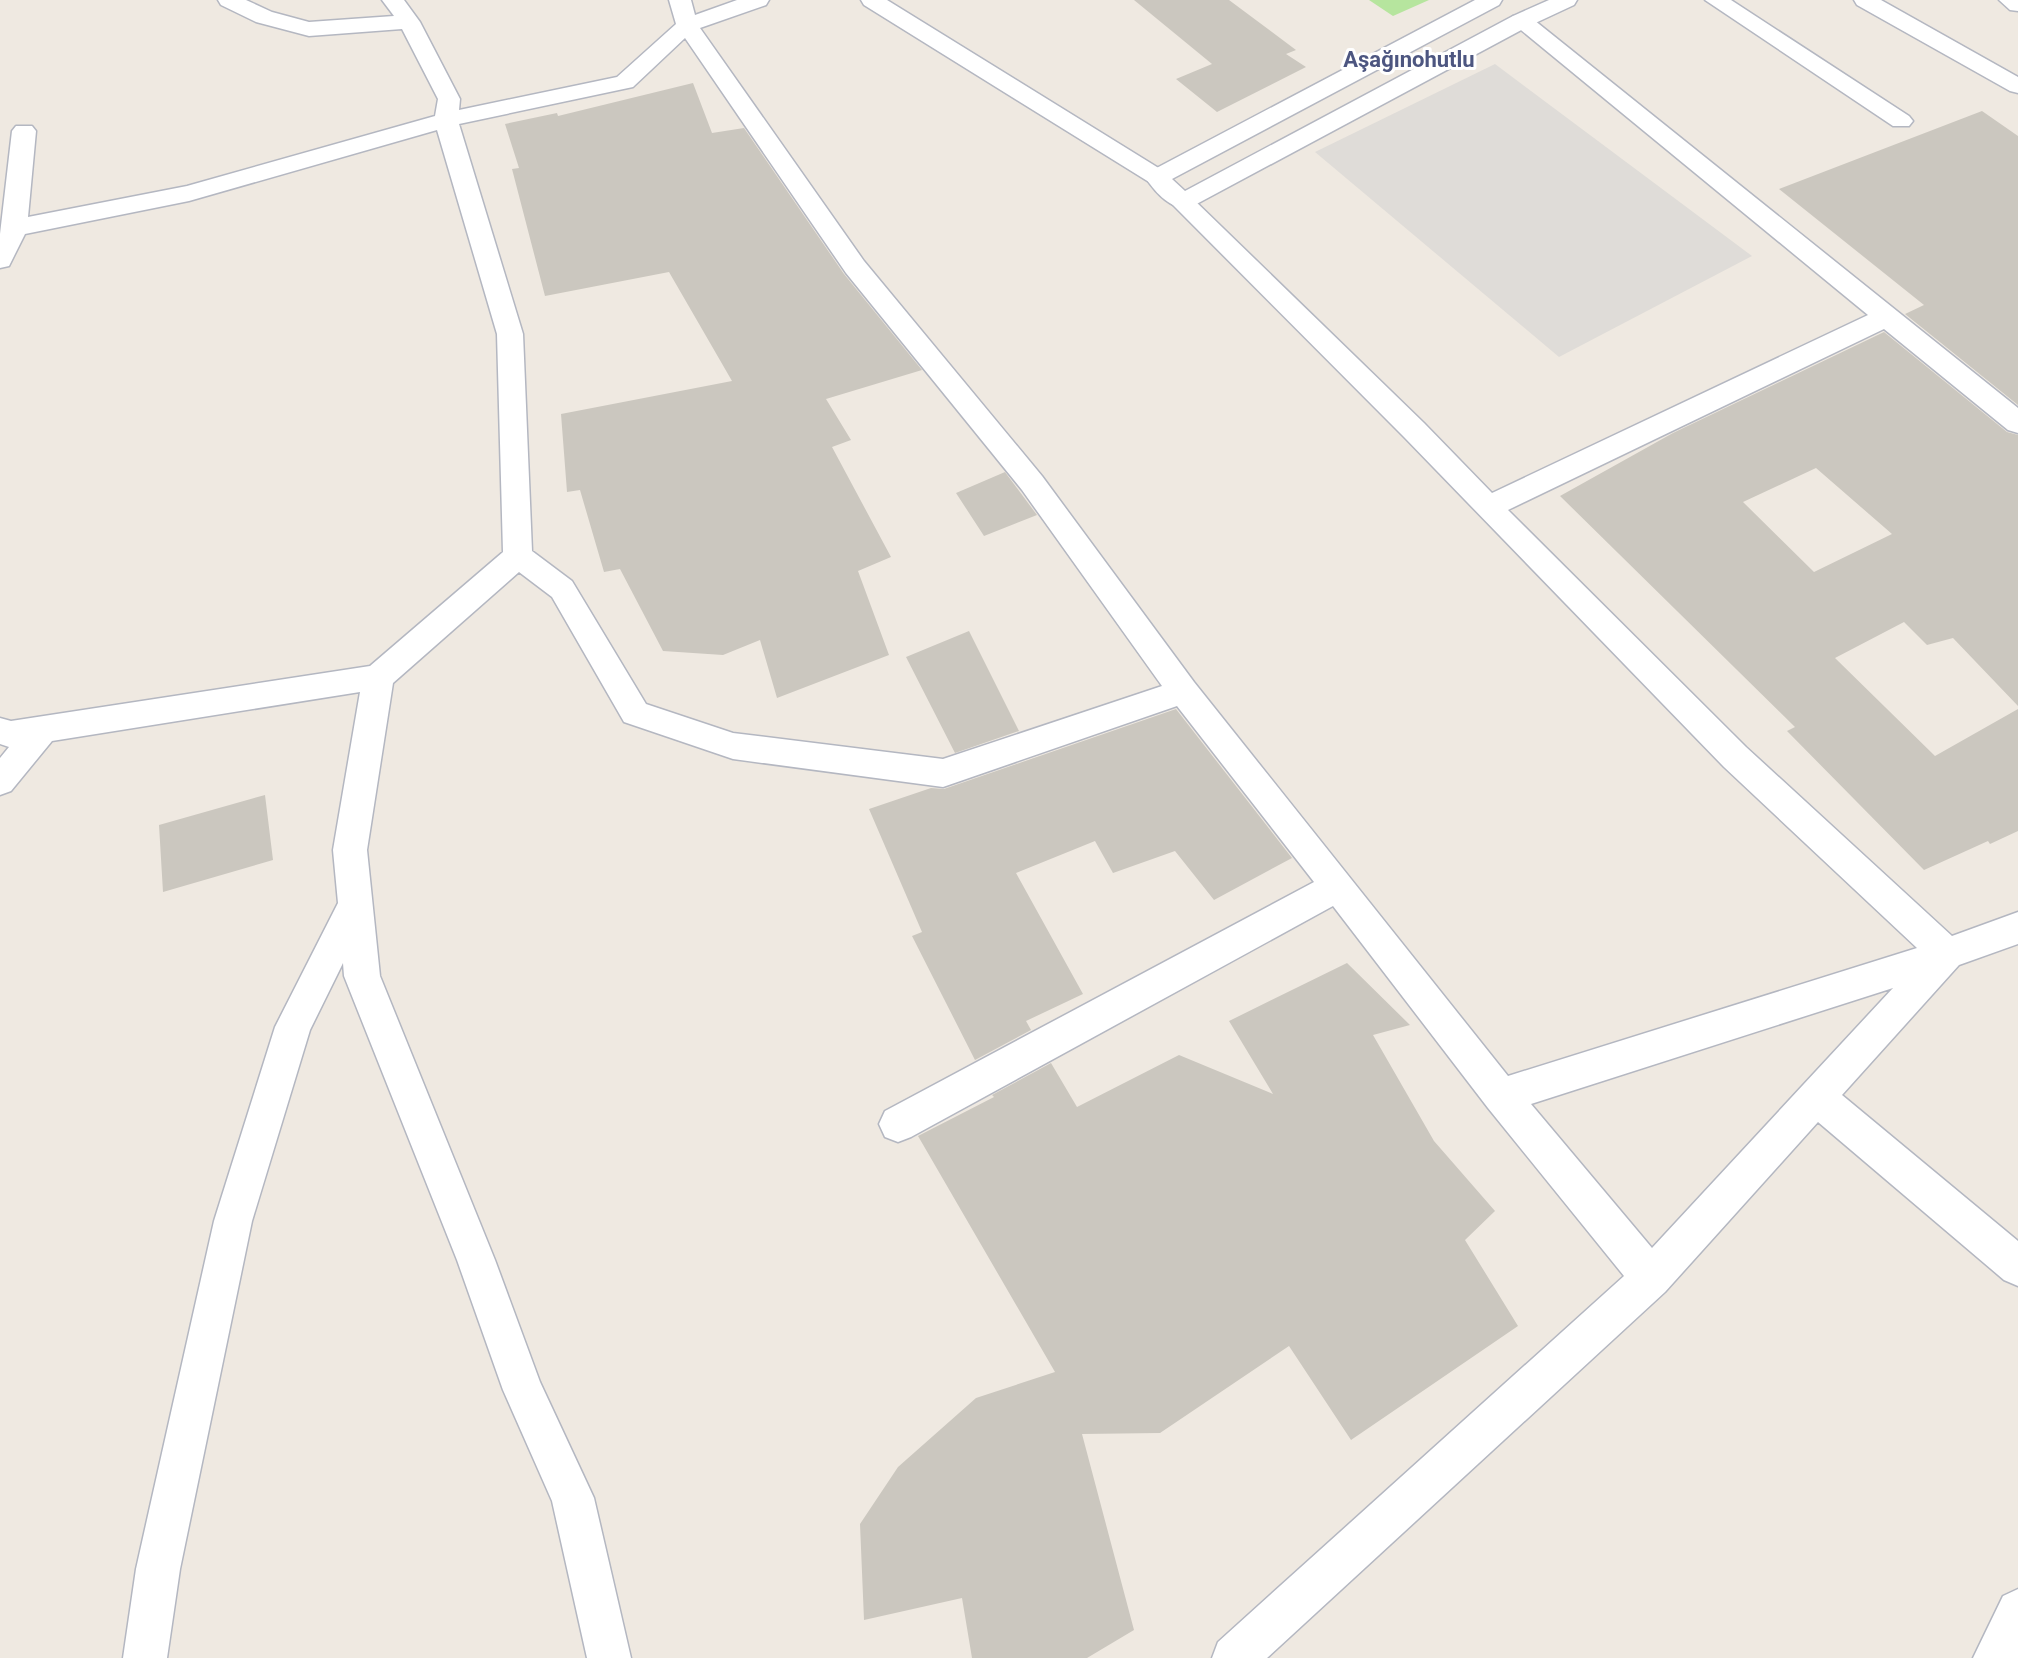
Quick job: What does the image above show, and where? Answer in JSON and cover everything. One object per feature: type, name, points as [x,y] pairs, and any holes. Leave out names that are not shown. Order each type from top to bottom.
[{"type":"street","points":[[229,0],[264,17],[309,29],[410,22]]},
{"type":"street","points":[[393,0],[410,22],[449,99],[446,120],[510,334],[518,556]]},
{"type":"street","points":[[15,228],[189,193],[446,120],[625,82],[684,13],[758,0]]},
{"type":"street","points":[[873,0],[1157,177],[1414,430],[1735,757],[1947,954]]},
{"type":"street","points":[[1157,177],[1491,0]]},
{"type":"street","points":[[1182,202],[1521,21],[1566,0]]},
{"type":"street","points":[[1716,0],[1901,121]]},
{"type":"street","points":[[1865,0],[2018,86]]},
{"type":"street","points":[[2010,0],[2018,5]]},
{"type":"street","points":[[684,13],[855,267],[1032,483],[1183,692],[1338,886],[1501,1096],[1651,1278]]},
{"type":"street","points":[[1521,21],[2018,423]]},
{"type":"street","points":[[0,260],[15,228],[24,131]]},
{"type":"street","points":[[1488,507],[1888,316]]},
{"type":"street","points":[[518,556],[562,589],[635,713],[733,746],[943,773],[1183,692]]},
{"type":"street","points":[[0,731],[11,734],[378,677],[518,556]]},
{"type":"street","points":[[378,677],[350,850],[362,976],[476,1260],[523,1390],[573,1498],[609,1658]]},
{"type":"street","points":[[0,781],[43,729]]},
{"type":"street","points":[[898,1124],[1338,886]]},
{"type":"street","points":[[145,1658],[158,1569],[233,1221],[293,1027],[355,904]]},
{"type":"street","points":[[1501,1096],[1947,954],[2018,928]]},
{"type":"street","points":[[1234,1658],[1651,1278],[1947,954]]},
{"type":"street","points":[[1817,1098],[2018,1266]]},
{"type":"street","points":[[1995,1658],[2018,1611]]},
{"type":"green space","points":[[1369,0],[1429,0],[1393,16]]},
{"type":"shaded area","points":[[1495,64],[1752,256],[1559,357],[1315,152]]},
{"type":"building","points":[[1134,0],[1229,0],[1296,50],[1286,54],[1306,67],[1217,112],[1176,79],[1212,64]]},
{"type":"building","points":[[693,83],[712,133],[744,128],[844,274],[922,370],[826,399],[851,440],[832,447],[891,557],[858,571],[889,655],[777,698],[760,640],[723,655],[663,651],[620,569],[604,572],[580,490],[567,492],[561,414],[732,381],[669,272],[545,296],[512,169],[519,168],[505,124],[557,113],[558,116]]},
{"type":"building","points":[[1982,111],[2018,136],[2018,405],[1905,314],[1924,305],[1779,189]]},
{"type":"building","points":[[1884,332],[2007,432],[2018,435],[2018,706],[1953,638],[1927,645],[1904,622],[1835,658],[1935,756],[2018,709],[2018,831],[1990,844],[1988,841],[1924,870],[1787,731],[1795,727],[1560,496],[1673,433]],"holes":[[[1816,468],[1892,534],[1814,572],[1743,502]]]},
{"type":"building","points":[[1005,472],[1037,515],[984,536],[956,493]]},
{"type":"building","points":[[969,631],[1019,731],[955,753],[906,657]]},
{"type":"building","points":[[1176,709],[1292,858],[1214,900],[1175,851],[1113,873],[1095,841],[1016,873],[1083,994],[1026,1021],[1031,1030],[975,1060],[912,936],[922,932],[869,809],[931,788],[944,789]]},
{"type":"building","points":[[265,795],[273,860],[163,892],[159,825]]},
{"type":"building","points":[[1347,963],[1410,1025],[1373,1035],[1434,1141],[1495,1211],[1465,1240],[1518,1326],[1351,1440],[1289,1346],[1160,1433],[1082,1434],[1134,1630],[1087,1658],[972,1658],[962,1598],[864,1620],[860,1524],[898,1467],[976,1398],[1055,1372],[918,1136],[994,1097],[992,1095],[1051,1063],[1077,1107],[1179,1055],[1273,1094],[1229,1021]]},
{"type":"district","name":"Aşağınohutlu","points":[[1409,59]]}]
